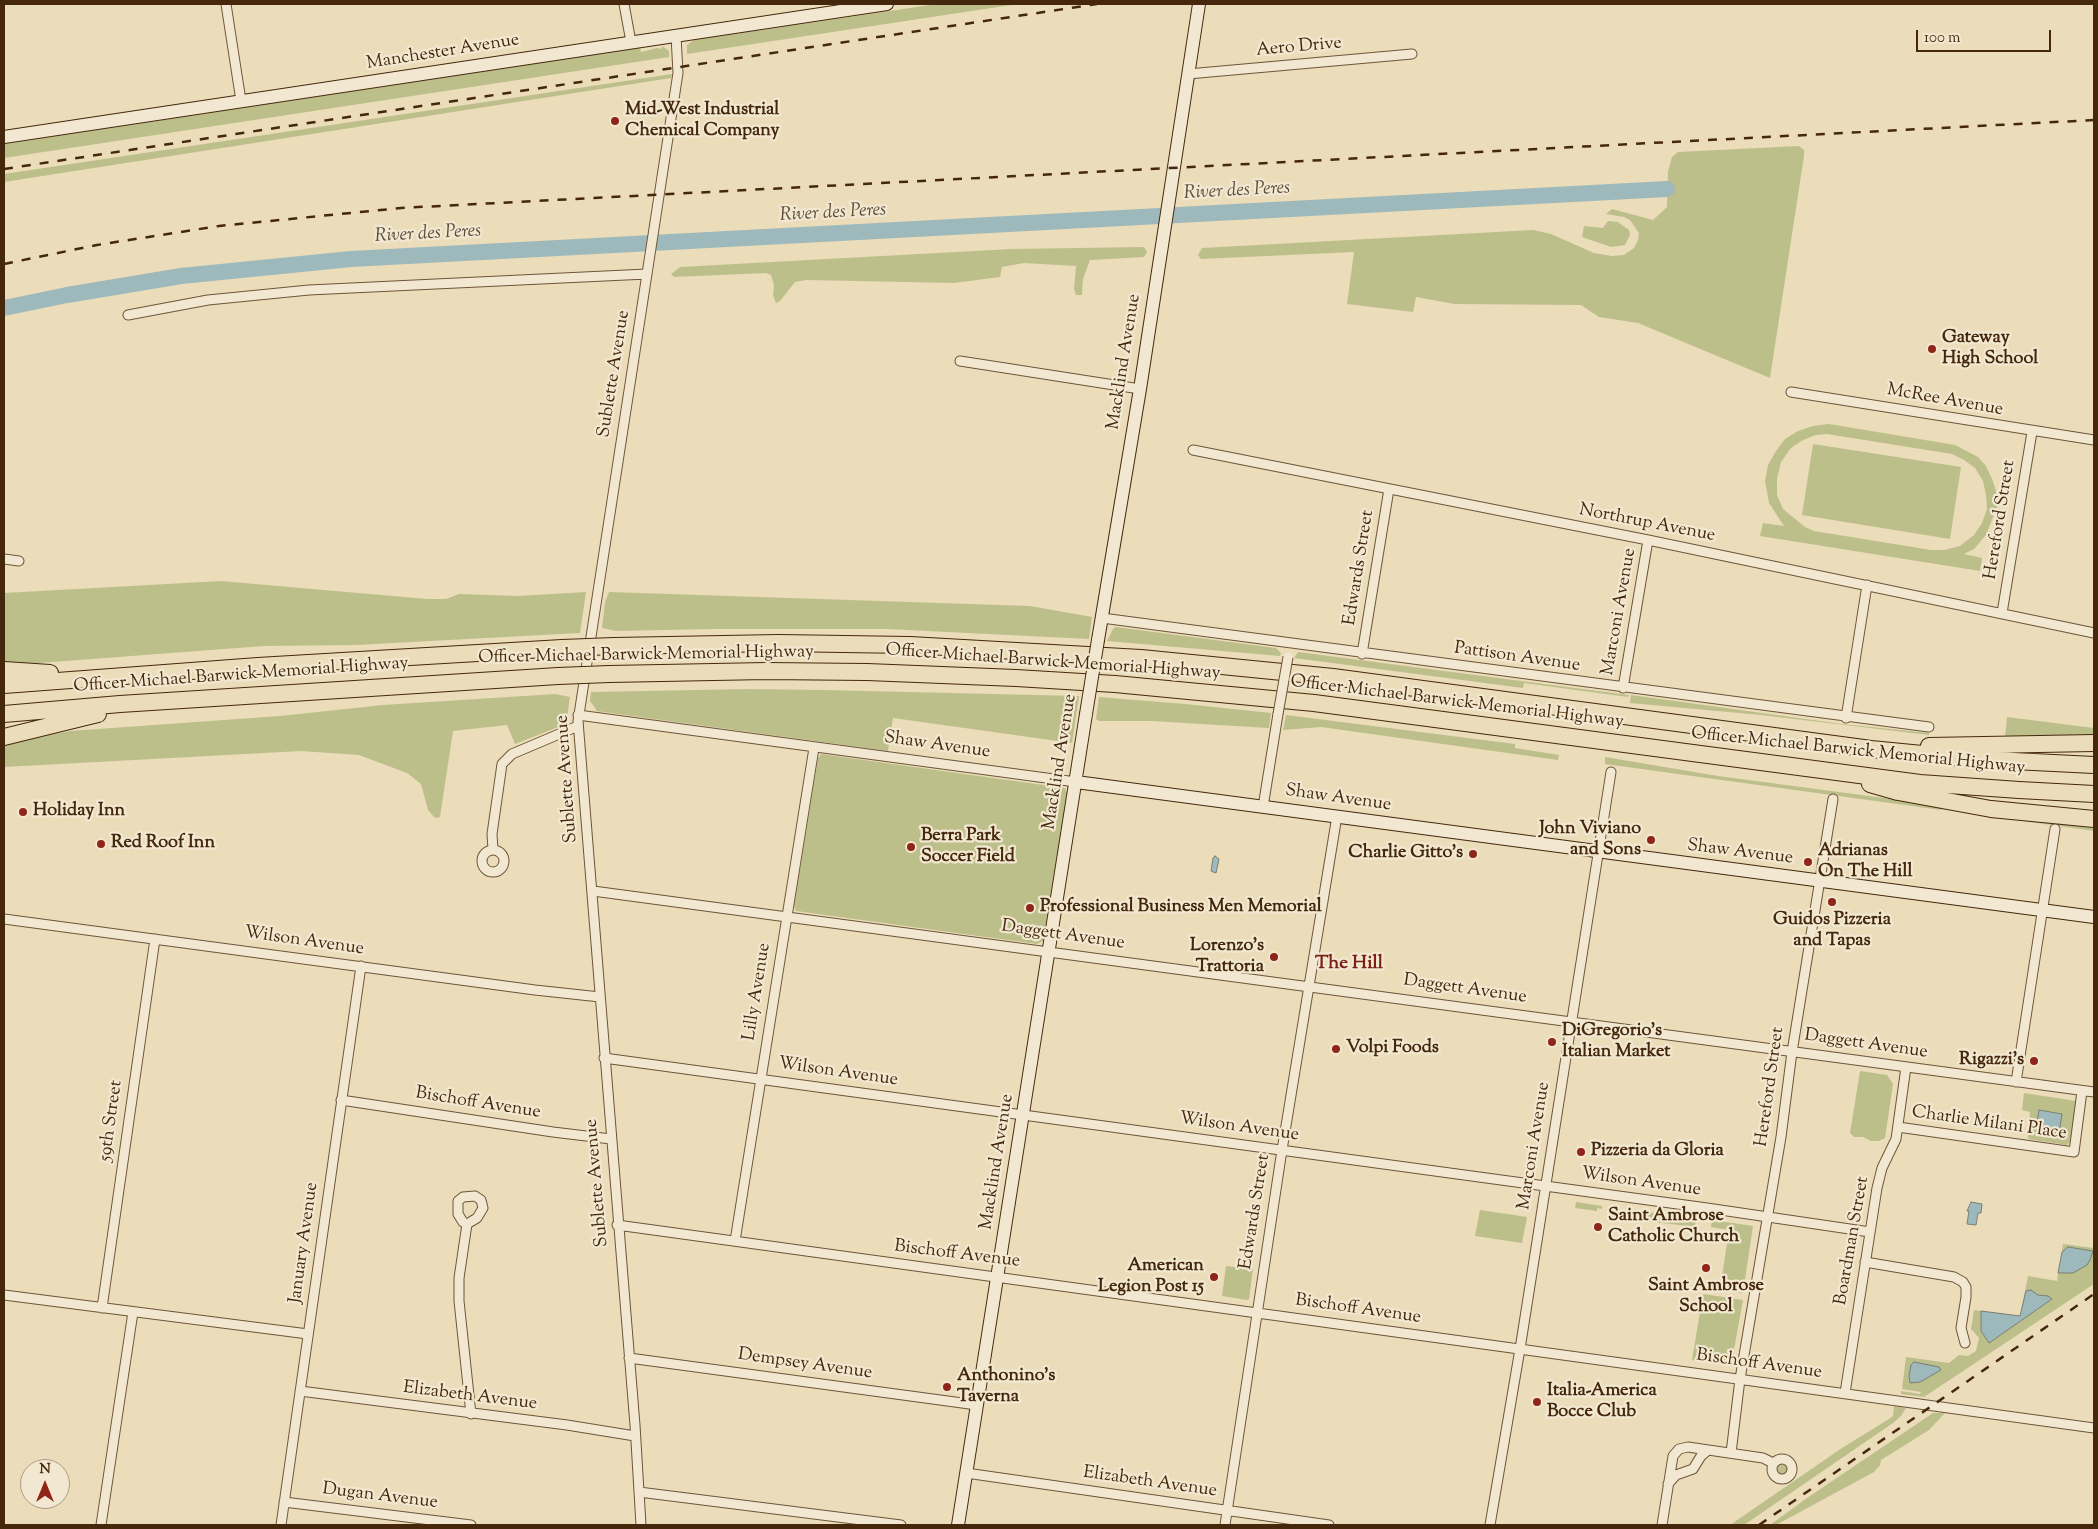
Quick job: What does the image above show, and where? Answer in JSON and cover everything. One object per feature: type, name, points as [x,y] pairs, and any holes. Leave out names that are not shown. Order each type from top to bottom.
[{"type":"highway","name":"Officer Michael Barwick Memorial Highway","points":[[4,686],[100,677],[562,648],[778,643],[900,645],[1141,658],[1333,677],[1871,749],[1982,759],[2094,765]]},
{"type":"highway","points":[[4,670],[100,677]]},
{"type":"highway","name":"Officer Michael Barwick Memorial Highway","points":[[4,714],[149,702],[558,676],[766,671],[867,672],[1016,678],[1125,685],[1314,703],[1847,774],[1970,787],[2094,794]]},
{"type":"highway","points":[[4,737],[149,702]]},
{"type":"highway","points":[[1871,749],[2094,742]]},
{"type":"highway","points":[[1847,774],[1880,788],[1916,796],[2007,811],[2094,819]]},
{"type":"street","points":[[226,4],[241,101]]},
{"type":"street","points":[[624,4],[631,42]]},
{"type":"street","name":"Manchester Avenue","points":[[4,137],[887,4]]},
{"type":"street","name":"Macklind Avenue","points":[[958,1525],[1086,714],[1140,389],[1161,240],[1199,4]]},
{"type":"street","name":"Sublette Avenue","points":[[641,1525],[578,714],[678,73],[676,36]]},
{"type":"street","name":"Aero Drive","points":[[1188,74],[1412,54]]},
{"type":"street","points":[[128,315],[208,300],[309,290],[648,270]]},
{"type":"street","points":[[960,361],[1140,389]]},
{"type":"street","name":"McRee Avenue","points":[[1790,392],[2032,432],[2094,440]]},
{"type":"street","name":"Hereford Street","points":[[2002,613],[2032,432]]},
{"type":"street","name":"Northrup Avenue","points":[[1193,450],[1648,540],[2094,633]]},
{"type":"street","name":"Edwards Street","points":[[1362,654],[1389,489]]},
{"type":"street","name":"Marconi Avenue","points":[[1623,688],[1648,540]]},
{"type":"street","points":[[4,559],[19,562]]},
{"type":"street","points":[[1846,718],[1867,585]]},
{"type":"street","name":"Pattison Avenue","points":[[1102,618],[1929,728]]},
{"type":"street","points":[[1263,807],[1290,644]]},
{"type":"street","name":"Shaw Avenue","points":[[578,714],[814,748],[2094,917]]},
{"type":"street","points":[[493,850],[492,834],[502,764],[512,754],[578,726]]},
{"type":"street","name":"Lilly Avenue","points":[[735,1241],[814,748]]},
{"type":"street","name":"Marconi Avenue","points":[[1490,1525],[1520,1349],[1597,851],[1611,772]]},
{"type":"street","name":"Hereford Street","points":[[1731,1453],[1740,1379],[1781,1137],[1792,1052],[1833,799]]},
{"type":"street","name":"Edwards Street","points":[[1225,1525],[1282,1150],[1337,816]]},
{"type":"street","points":[[2016,1082],[2055,829]]},
{"type":"street","name":"Daggett Avenue","points":[[593,891],[2094,1092]]},
{"type":"street","name":"Wilson Avenue","points":[[4,918],[600,997]]},
{"type":"street","name":"59th Street","points":[[102,1308],[155,939]]},
{"type":"street","name":"January Avenue","points":[[281,1525],[361,966]]},
{"type":"street","name":"Wilson Avenue","points":[[604,1058],[1767,1216],[1870,1232]]},
{"type":"street","name":"Boardman Street","points":[[1844,1393],[1879,1176],[1894,1146],[1906,1067]]},
{"type":"street","name":"Charlie Milani Place","points":[[1898,1128],[2074,1152],[2082,1091]]},
{"type":"street","name":"Bischoff Avenue","points":[[341,1100],[611,1139]]},
{"type":"street","points":[[467,1224],[459,1278],[459,1301],[471,1414]]},
{"type":"street","name":"Bischoff Avenue","points":[[618,1225],[2094,1428]]},
{"type":"street","points":[[1865,1262],[1954,1277],[1963,1282],[1966,1287],[1966,1297],[1961,1328],[1965,1343]]},
{"type":"street","points":[[4,1295],[308,1334]]},
{"type":"street","points":[[101,1525],[134,1312]]},
{"type":"street","name":"Dempsey Avenue","points":[[629,1358],[977,1404]]},
{"type":"street","name":"Elizabeth Avenue","points":[[300,1391],[567,1425],[635,1436]]},
{"type":"street","points":[[1662,1525],[1674,1452],[1684,1448],[1708,1450],[1763,1458],[1773,1463]]},
{"type":"street","points":[[1668,1484],[1676,1475],[1692,1469],[1708,1450]]},
{"type":"street","name":"Elizabeth Avenue","points":[[966,1473],[1329,1525]]},
{"type":"street","points":[[639,1492],[901,1525]]},
{"type":"street","name":"Dugan Avenue","points":[[284,1502],[472,1525]]},
{"type":"green space","points":[[937,4],[1018,4],[687,54],[687,45],[694,40]]},
{"type":"green space","points":[[662,46],[669,51],[669,57],[4,158],[4,144],[640,48],[641,52],[657,48],[661,49]]},
{"type":"green space","points":[[672,74],[671,78],[4,182],[4,174]]},
{"type":"green space","points":[[1799,146],[1804,150],[1804,156],[1770,378],[1638,323],[1599,317],[1581,305],[1454,304],[1416,297],[1413,312],[1347,304],[1354,252],[1201,259],[1198,255],[1202,248],[1533,230],[1551,234],[1594,253],[1612,256],[1624,255],[1634,248],[1639,233],[1630,220],[1606,214],[1612,209],[1653,220],[1667,207],[1668,172],[1672,157],[1678,152]]},
{"type":"green space","points":[[1608,221],[1618,222],[1629,230],[1630,235],[1625,245],[1611,247],[1582,237],[1584,226],[1603,228]]},
{"type":"green space","points":[[1144,247],[1147,252],[1144,257],[1090,260],[1083,279],[1082,295],[1076,295],[1074,289],[1076,266],[1024,263],[1002,267],[1000,277],[954,283],[806,280],[795,282],[780,301],[776,303],[773,295],[774,285],[771,275],[766,273],[674,277],[671,274],[680,267],[1011,249]]},
{"type":"green space","points":[[1829,424],[1955,445],[1978,457],[1986,466],[1992,479],[1996,491],[1997,507],[1986,535],[1974,549],[1964,554],[1982,558],[1980,571],[1760,536],[1763,523],[1784,526],[1769,503],[1765,481],[1768,465],[1785,439],[1798,431],[1813,426]],"holes":[[[1827,434],[1952,454],[1975,468],[1983,481],[1987,509],[1982,523],[1974,535],[1960,546],[1944,550],[1931,550],[1814,531],[1805,527],[1783,509],[1777,495],[1777,479],[1781,462],[1791,448],[1803,440],[1816,435]]]},
{"type":"green space","points":[[1813,444],[1961,467],[1950,539],[1802,515]]},
{"type":"green space","points":[[221,581],[427,599],[446,599],[459,594],[518,596],[586,592],[580,633],[356,645],[264,646],[39,663],[4,663],[4,593]]},
{"type":"green space","points":[[609,592],[1030,606],[1092,617],[1089,639],[887,629],[616,631],[602,628],[605,602]]},
{"type":"green space","points":[[1116,627],[1276,648],[1281,653],[1280,656],[1107,641]]},
{"type":"green space","points":[[1298,652],[1629,695],[1628,697],[1524,683],[1523,688],[1294,658]]},
{"type":"green space","points":[[750,689],[1079,696],[1072,743],[893,718],[888,751],[596,711],[590,701],[591,692]]},
{"type":"green space","points":[[555,694],[570,697],[567,717],[564,723],[566,724],[515,744],[507,725],[453,731],[440,817],[435,818],[428,810],[421,784],[407,773],[359,755],[301,751],[4,767],[4,744],[70,731],[280,716],[383,705]]},
{"type":"green space","points":[[1631,695],[1842,724],[1929,733],[1929,735],[1761,715],[1630,703]]},
{"type":"green space","points":[[1099,697],[1271,713],[1269,728],[1151,721],[1099,721],[1096,719]]},
{"type":"green space","points":[[1286,715],[1515,744],[1515,748],[1559,755],[1558,760],[1321,727],[1283,730]]},
{"type":"green space","points":[[2007,717],[2094,728],[2094,735],[2005,738]]},
{"type":"green space","points":[[821,754],[1065,788],[1067,793],[1043,941],[1037,944],[796,911],[794,906],[818,758]]},
{"type":"green space","points":[[1605,757],[1718,776],[1914,802],[1942,808],[1941,810],[1605,764]]},
{"type":"green space","points":[[2023,819],[2094,828],[2094,831],[2023,821]]},
{"type":"green space","points":[[1860,1071],[1887,1075],[1893,1084],[1885,1138],[1879,1141],[1854,1137],[1850,1133]]},
{"type":"green space","points":[[2024,1093],[2076,1101],[2071,1141],[2067,1145],[2028,1139],[2030,1112],[2022,1110]]},
{"type":"green space","points":[[1576,1202],[1602,1206],[1602,1209],[1597,1208],[1597,1211],[1575,1208]]},
{"type":"green space","points":[[1635,1209],[1641,1215],[1635,1221],[1629,1215]]},
{"type":"green space","points":[[1480,1210],[1527,1217],[1522,1243],[1475,1236]]},
{"type":"green space","points":[[1647,1212],[1696,1218],[1695,1227],[1646,1221]]},
{"type":"green space","points":[[1712,1220],[1753,1226],[1743,1293],[1720,1290],[1729,1230],[1711,1227]]},
{"type":"green space","points":[[2063,1244],[2094,1248],[2094,1284],[1924,1397],[1901,1394],[1901,1391],[1920,1394],[1921,1392],[1902,1389],[1906,1357],[1949,1363],[1959,1355],[1968,1356],[1976,1351],[1979,1338],[1971,1329],[1974,1310],[2020,1316],[2028,1276],[2057,1281]]},
{"type":"green space","name":"American Legion Post 15","points":[[1226,1266],[1253,1269],[1249,1299],[1222,1296]]},
{"type":"green space","points":[[1703,1294],[1743,1300],[1731,1366],[1692,1360]]},
{"type":"green space","points":[[1894,1406],[1906,1408],[1893,1423],[1744,1525],[1730,1525],[1842,1448],[1889,1419],[1893,1416]]},
{"type":"green space","points":[[1933,1413],[1945,1413],[1929,1430],[1881,1460],[1880,1465],[1874,1472],[1776,1525],[1770,1525],[1807,1498]]},
{"type":"green space","points":[[1782,1463],[1788,1469],[1782,1475],[1776,1469]]},
{"type":"water","points":[[1215,856],[1219,859],[1216,873],[1211,871]]},
{"type":"water","points":[[2039,1110],[2062,1114],[2059,1133],[2036,1128]]},
{"type":"water","points":[[1971,1202],[1982,1204],[1981,1213],[1978,1213],[1976,1225],[1967,1224],[1969,1211],[1967,1211]]},
{"type":"water","points":[[2068,1247],[2093,1251],[2087,1265],[2073,1273],[2058,1273],[2062,1252]]},
{"type":"water","points":[[2031,1290],[2038,1295],[2048,1296],[2052,1299],[1989,1343],[1981,1331],[1981,1311],[2020,1316],[2026,1291]]},
{"type":"water","points":[[1914,1362],[1939,1367],[1941,1370],[1920,1382],[1910,1383],[1911,1365]]},
{"type":"waterway","name":"River des Peres","points":[[4,308],[67,295],[181,276],[351,259],[1667,189]]},
{"type":"railway","points":[[4,169],[1097,4]]},
{"type":"railway","points":[[4,264],[97,245],[219,226],[401,208],[2094,120]]},
{"type":"railway","points":[[1759,1525],[2094,1294]]},
{"type":"place","name":"Mid-West Industrial Chemical Company","points":[[615,121]]},
{"type":"place","name":"Gateway High School","points":[[1932,349]]},
{"type":"place","name":"Holiday Inn","points":[[23,812]]},
{"type":"place","name":"John Viviano and Sons","points":[[1651,840]]},
{"type":"place","name":"Red Roof Inn","points":[[101,844]]},
{"type":"place","name":"Berra Park Soccer Field","points":[[911,847]]},
{"type":"place","name":"Charlie Gitto's","points":[[1473,854]]},
{"type":"place","name":"Adrianas On The Hill","points":[[1808,862]]},
{"type":"place","name":"Guidos Pizzeria and Tapas","points":[[1832,902]]},
{"type":"place","name":"Professional Business Men Memorial","points":[[1030,908]]},
{"type":"place","name":"Lorenzo's Trattoria","points":[[1274,957]]},
{"type":"place","name":"DiGregorio's Italian Market","points":[[1552,1042]]},
{"type":"place","name":"Volpi Foods","points":[[1336,1049]]},
{"type":"place","name":"Rigazzi's","points":[[2034,1061]]},
{"type":"place","name":"Pizzeria da Gloria","points":[[1581,1152]]},
{"type":"place","name":"Saint Ambrose Catholic Church","points":[[1598,1227]]},
{"type":"place","name":"Saint Ambrose School","points":[[1706,1268]]},
{"type":"place","name":"American Legion Post 15","points":[[1214,1277]]},
{"type":"place","name":"Anthonino's Taverna","points":[[947,1387]]},
{"type":"place","name":"Italia-America Bocce Club","points":[[1537,1402]]},
{"type":"district","name":"The Hill","points":[[1349,965]]}]
